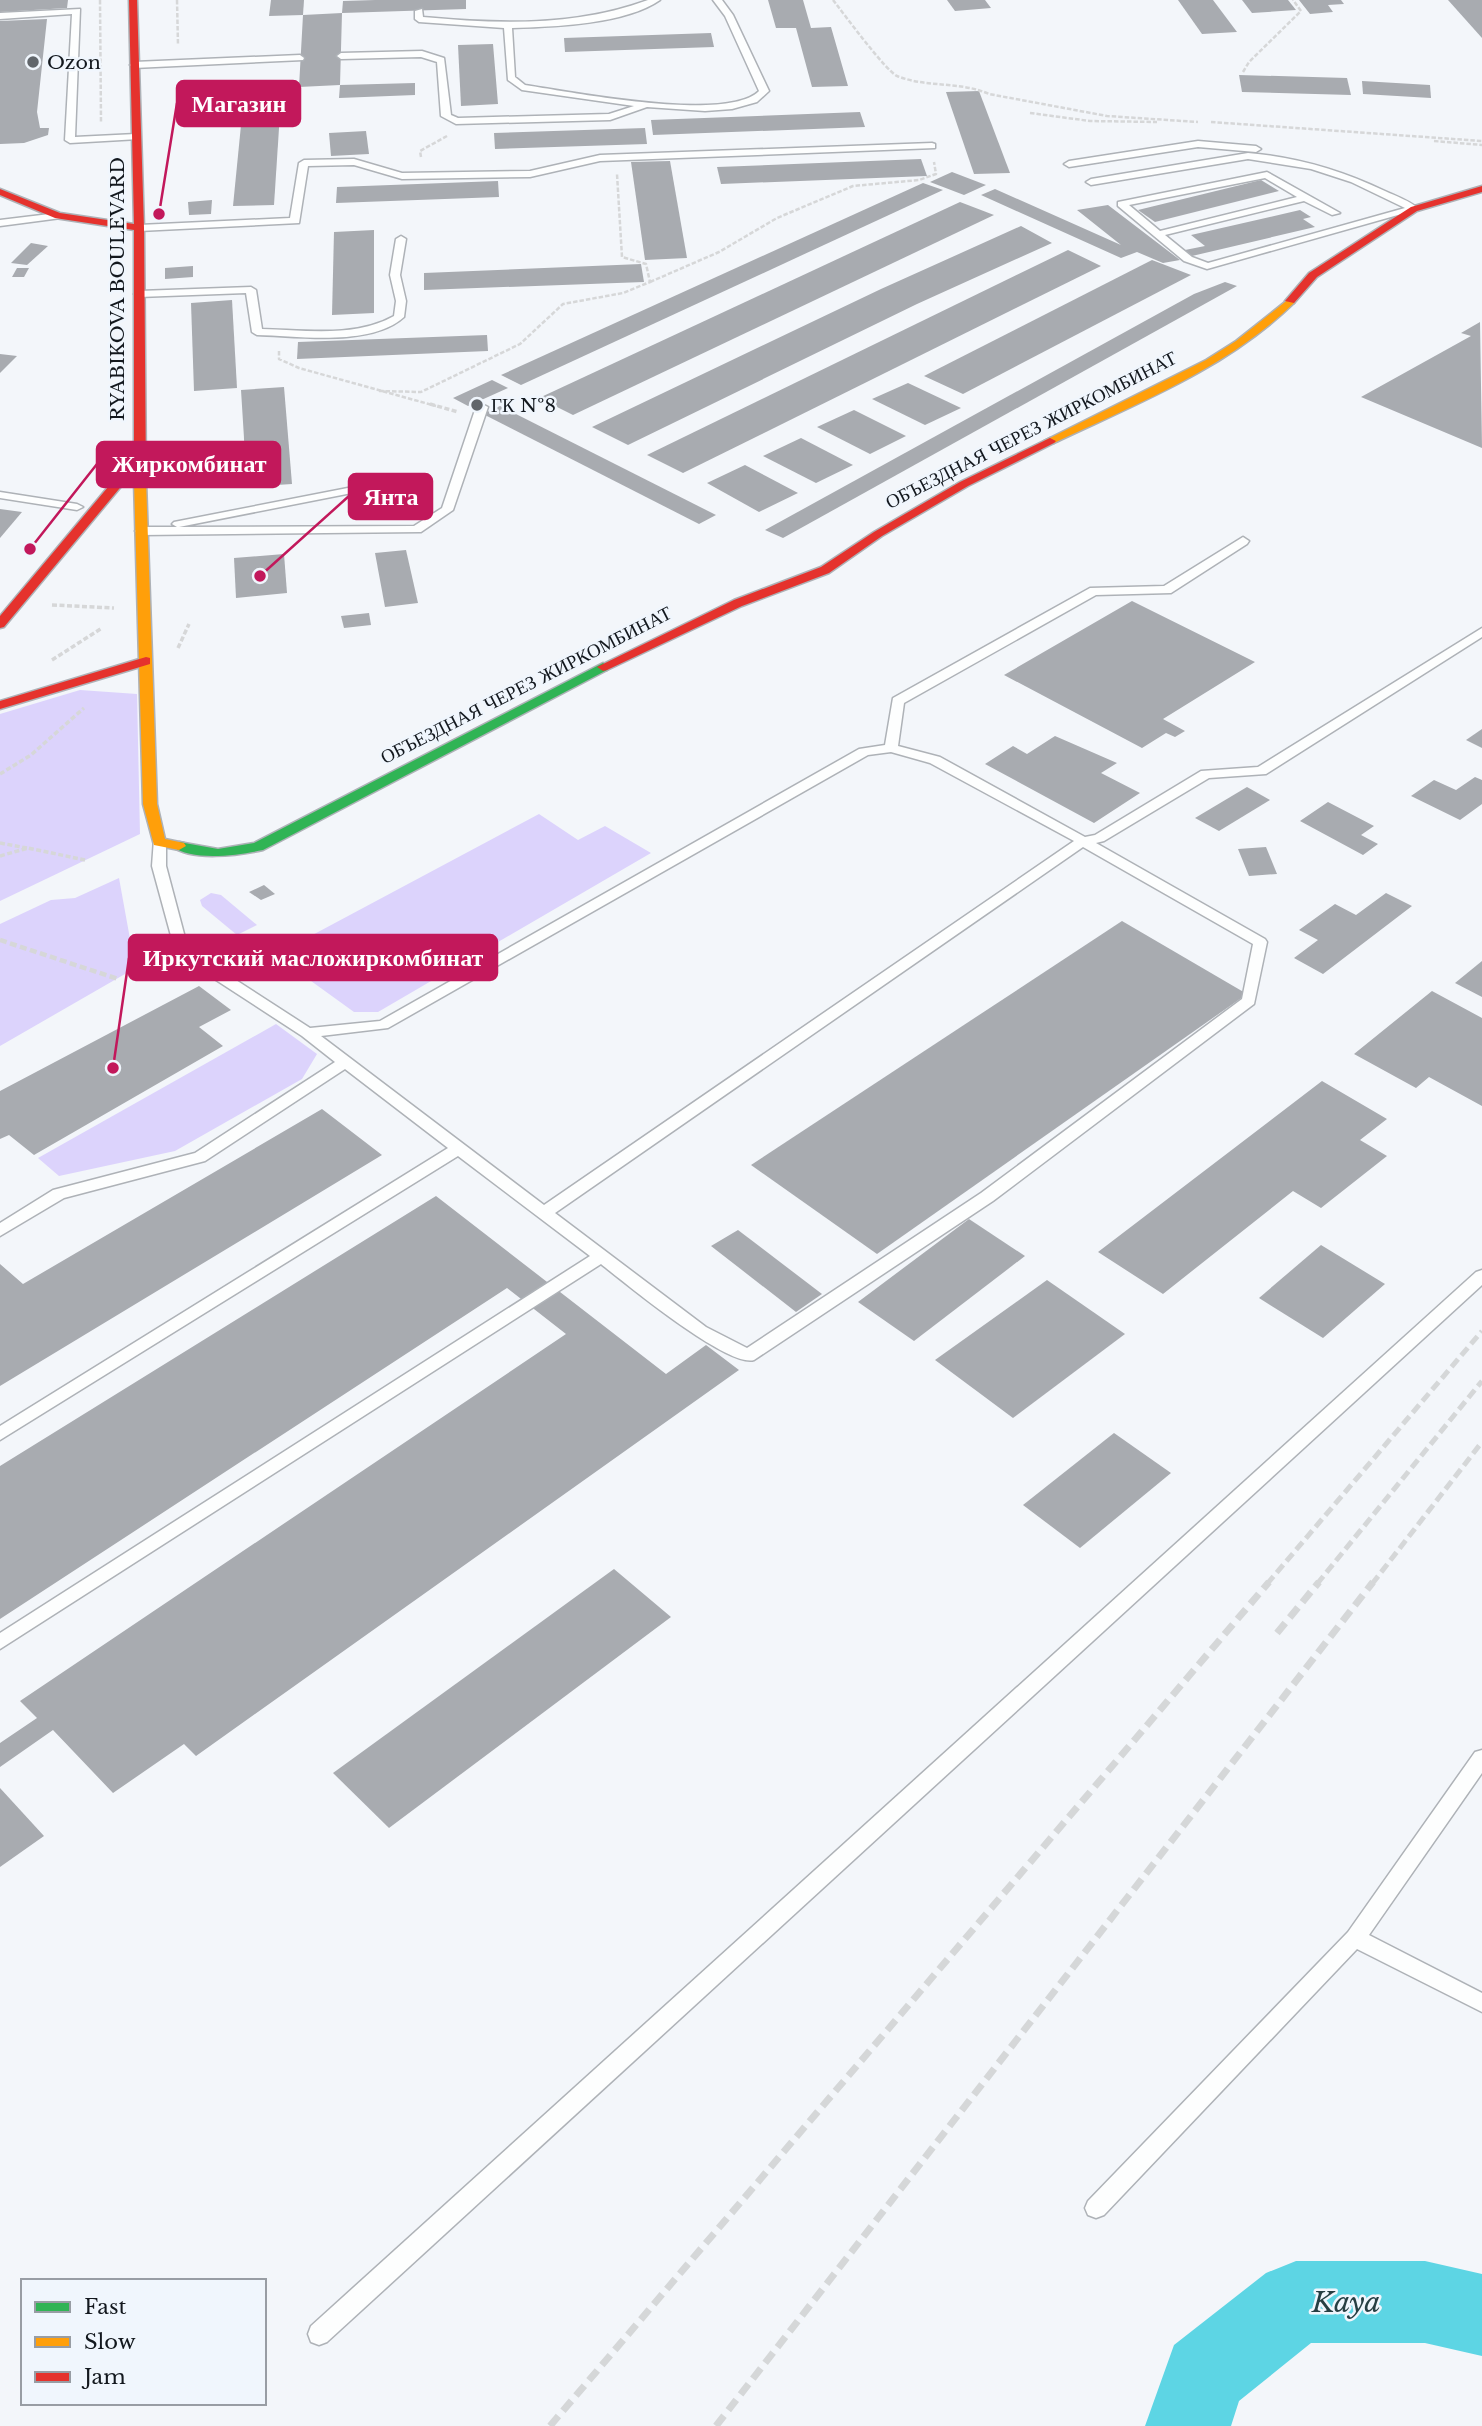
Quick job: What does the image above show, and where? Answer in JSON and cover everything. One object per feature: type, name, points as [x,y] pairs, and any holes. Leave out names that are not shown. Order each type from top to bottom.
[{"type":"street","name":"RYABIKOVA BOULEVARD","points":[[132,0],[139,228],[141,531],[150,804],[159,842]]},
{"type":"street","name":"ОБЪЕЗДНАЯ ЧЕРЕЗ ЖИРКОМБИНАТ","points":[[159,842],[218,853],[258,847],[613,662],[738,603],[825,569],[878,534],[964,484],[1227,353],[1272,321],[1313,275],[1414,209],[1482,189]]},
{"type":"street","points":[[0,192],[58,216],[139,228]]},
{"type":"street","points":[[0,624],[139,458]]},
{"type":"street","points":[[0,705],[146,661]]},
{"type":"lane","points":[[419,11],[419,19],[508,28],[558,25],[656,0]]},
{"type":"lane","points":[[508,28],[511,78],[522,87],[646,105],[719,107],[752,102],[764,91],[729,15],[717,0]]},
{"type":"lane","points":[[0,16],[77,11],[69,140],[136,137]]},
{"type":"lane","points":[[341,56],[434,56],[441,60],[446,116],[468,122],[610,117],[646,105]]},
{"type":"lane","points":[[134,65],[300,58]]},
{"type":"lane","points":[[1069,164],[1198,144],[1257,149],[1353,177],[1414,209]]},
{"type":"lane","points":[[139,228],[295,221],[304,163],[354,162],[402,176],[530,174],[616,158],[932,146]]},
{"type":"lane","points":[[1091,183],[1248,156],[1295,162]]},
{"type":"lane","points":[[1335,213],[1267,175],[1121,204],[1188,259],[1208,266],[1414,209]]},
{"type":"lane","points":[[1157,234],[1305,198]]},
{"type":"lane","points":[[0,223],[58,216]]},
{"type":"lane","points":[[139,294],[251,289],[257,332],[364,331],[387,326],[399,317],[401,301],[395,275],[401,239]]},
{"type":"lane","points":[[141,531],[417,530],[447,510],[482,407]]},
{"type":"lane","points":[[141,531],[358,489]]},
{"type":"lane","points":[[0,495],[77,507]]},
{"type":"lane","points":[[891,748],[898,701],[1094,591],[1167,590],[1242,541]]},
{"type":"lane","points":[[544,1213],[1083,841],[1099,838],[1206,774],[1261,771],[1482,632]]},
{"type":"lane","points":[[159,842],[159,866],[181,951],[307,1033],[700,1331],[748,1356],[987,1197],[1249,1001],[1260,942],[935,760],[891,748],[864,752],[383,1025],[307,1033]]},
{"type":"lane","points":[[0,1230],[60,1194],[200,1157],[346,1062]]},
{"type":"lane","points":[[0,1434],[459,1148]]},
{"type":"lane","points":[[0,1642],[602,1256]]},
{"type":"lane","points":[[319,2333],[1482,1276]]},
{"type":"lane","points":[[1096,2208],[1356,1938],[1482,1758]]},
{"type":"lane","points":[[1356,1938],[1482,2003]]},
{"type":"path","points":[[100,0],[102,123]]},
{"type":"path","points":[[177,0],[179,63]]},
{"type":"path","points":[[833,0],[895,75],[933,84],[971,86],[989,94],[1107,116],[1482,141]]},
{"type":"path","points":[[1244,72],[1249,62],[1301,11],[1293,0]]},
{"type":"path","points":[[402,176],[423,165],[420,151],[468,122]]},
{"type":"path","points":[[379,391],[421,392],[520,344],[563,304],[623,293],[719,252],[777,218],[853,186],[919,180],[936,174],[932,146]]},
{"type":"path","points":[[616,158],[622,257],[646,264],[650,282]]},
{"type":"path","points":[[306,332],[302,339],[279,343],[279,359],[299,368],[461,413],[482,407]]},
{"type":"path","points":[[17,603],[118,608]]},
{"type":"path","points":[[173,658],[189,624]]},
{"type":"path","points":[[0,774],[31,755],[92,700]]},
{"type":"path","points":[[0,843],[85,860]]},
{"type":"path","points":[[0,856],[28,848]]},
{"type":"path","points":[[0,940],[118,979]]},
{"type":"shaded area","points":[[80,690],[137,694],[140,834],[0,901],[0,714]]},
{"type":"shaded area","points":[[539,814],[578,840],[605,826],[651,853],[378,1012],[354,1012],[275,955]]},
{"type":"shaded area","points":[[119,878],[134,961],[125,974],[0,1046],[0,924],[51,900],[75,898]]},
{"type":"shaded area","points":[[211,893],[221,895],[257,925],[237,935],[202,906],[200,900]]},
{"type":"shaded area","points":[[276,1024],[317,1054],[302,1079],[175,1151],[59,1176],[38,1158]]},
{"type":"building","points":[[0,0],[68,0],[67,8],[0,12]]},
{"type":"building","points":[[271,0],[304,0],[303,15],[269,16]]},
{"type":"building","points":[[466,0],[466,9],[342,13],[343,1]]},
{"type":"building","points":[[768,0],[803,0],[811,28],[831,27],[848,86],[812,87],[796,28],[776,28]]},
{"type":"building","points":[[947,0],[985,0],[991,8],[955,11]]},
{"type":"building","points":[[1178,0],[1213,0],[1237,32],[1202,34]]},
{"type":"building","points":[[1242,0],[1288,0],[1296,10],[1252,13]]},
{"type":"building","points":[[1299,0],[1341,0],[1344,4],[1328,5],[1333,12],[1310,14]]},
{"type":"building","points":[[1448,0],[1482,0],[1482,38]]},
{"type":"building","points":[[342,13],[340,85],[299,87],[303,15]]},
{"type":"building","points":[[47,19],[37,112],[40,128],[49,128],[48,135],[24,143],[0,144],[0,21]]},
{"type":"building","points":[[711,33],[714,47],[565,52],[564,38]]},
{"type":"building","points":[[493,44],[498,104],[461,106],[458,45]]},
{"type":"building","points":[[1239,75],[1347,78],[1351,95],[1242,92]]},
{"type":"building","points":[[1362,81],[1430,85],[1431,98],[1363,94]]},
{"type":"building","points":[[415,83],[415,95],[339,98],[340,85]]},
{"type":"building","points":[[979,91],[1010,173],[974,174],[946,92]]},
{"type":"building","points":[[860,112],[865,127],[653,135],[651,120]]},
{"type":"building","points":[[280,113],[274,205],[233,206],[242,115]]},
{"type":"building","points":[[645,128],[647,144],[495,149],[494,133]]},
{"type":"building","points":[[366,131],[369,154],[331,156],[329,133]]},
{"type":"building","points":[[921,159],[927,176],[721,184],[717,167]]},
{"type":"building","points":[[670,161],[687,258],[645,260],[631,162]]},
{"type":"building","points":[[952,172],[986,185],[964,195],[930,182]]},
{"type":"building","points":[[1261,180],[1279,191],[1155,222],[1138,210]]},
{"type":"building","points":[[498,181],[499,197],[336,203],[337,187]]},
{"type":"building","points":[[923,183],[943,190],[521,385],[501,375]]},
{"type":"building","points":[[995,189],[1121,245],[1077,210],[1108,205],[1180,260],[1163,263],[1137,252],[1121,258],[981,195]]},
{"type":"building","points":[[212,200],[211,214],[189,215],[188,202]]},
{"type":"building","points":[[960,202],[994,215],[573,415],[539,398]]},
{"type":"building","points":[[1300,210],[1311,217],[1303,219],[1315,227],[1192,256],[1185,250],[1205,246],[1191,235]]},
{"type":"building","points":[[1021,226],[1052,243],[917,304],[628,445],[592,427],[881,289]]},
{"type":"building","points":[[374,230],[374,313],[332,315],[334,232]]},
{"type":"building","points":[[31,243],[48,246],[27,265],[11,263]]},
{"type":"building","points":[[1068,250],[1101,266],[683,473],[647,455]]},
{"type":"building","points":[[1152,260],[1191,275],[963,394],[924,376]]},
{"type":"building","points":[[641,264],[644,282],[424,290],[424,273]]},
{"type":"building","points":[[193,266],[193,277],[165,279],[165,268]]},
{"type":"building","points":[[17,268],[29,268],[24,277],[12,277]]},
{"type":"building","points":[[1225,282],[1237,286],[783,538],[765,530],[1194,294]]},
{"type":"building","points":[[232,300],[237,388],[194,391],[191,303]]},
{"type":"building","points":[[1480,322],[1482,448],[1361,397],[1471,336],[1461,333]]},
{"type":"building","points":[[487,335],[488,351],[297,359],[298,342]]},
{"type":"building","points":[[0,354],[17,356],[0,373]]},
{"type":"building","points":[[492,380],[508,388],[468,406],[453,398]]},
{"type":"building","points":[[908,383],[961,408],[925,425],[872,399]]},
{"type":"building","points":[[284,387],[292,484],[247,487],[241,390]]},
{"type":"building","points":[[500,406],[716,515],[699,524],[483,414]]},
{"type":"building","points":[[854,410],[906,436],[870,454],[817,427]]},
{"type":"building","points":[[801,438],[853,465],[816,483],[763,456]]},
{"type":"building","points":[[745,465],[798,493],[759,512],[707,483]]},
{"type":"building","points":[[0,509],[22,512],[0,538]]},
{"type":"building","points":[[406,550],[418,603],[385,607],[375,553]]},
{"type":"building","points":[[284,554],[287,593],[236,598],[234,558]]},
{"type":"building","points":[[1132,601],[1255,662],[1163,719],[1185,731],[1175,737],[1166,733],[1142,748],[1004,675]]},
{"type":"building","points":[[369,613],[371,625],[344,628],[341,616]]},
{"type":"building","points":[[1482,729],[1482,748],[1466,740]]},
{"type":"building","points":[[1055,736],[1117,763],[1101,773],[1140,793],[1094,823],[985,764],[1013,746],[1027,754]]},
{"type":"building","points":[[1475,777],[1482,780],[1482,804],[1460,820],[1411,796],[1434,780],[1456,790]]},
{"type":"building","points":[[1247,787],[1270,800],[1219,831],[1195,818]]},
{"type":"building","points":[[1328,802],[1374,826],[1361,835],[1378,844],[1363,855],[1300,821]]},
{"type":"building","points":[[1266,847],[1277,874],[1249,876],[1238,849]]},
{"type":"building","points":[[264,885],[275,894],[261,900],[249,892]]},
{"type":"building","points":[[1386,893],[1412,906],[1323,974],[1294,958],[1318,940],[1299,930],[1335,904],[1356,915]]},
{"type":"building","points":[[1122,921],[1247,994],[877,1254],[751,1165]]},
{"type":"building","points":[[1482,961],[1482,997],[1455,983]]},
{"type":"building","points":[[199,986],[231,1010],[199,1027],[223,1046],[34,1155],[9,1135],[0,1139],[0,1091]]},
{"type":"building","points":[[1432,991],[1482,1018],[1482,1106],[1429,1077],[1416,1088],[1354,1054]]},
{"type":"building","points":[[1322,1081],[1387,1119],[1360,1140],[1387,1156],[1321,1208],[1293,1191],[1163,1294],[1098,1252]]},
{"type":"building","points":[[322,1109],[382,1155],[0,1386],[0,1264],[23,1284]]},
{"type":"building","points":[[436,1196],[666,1374],[706,1345],[739,1370],[196,1756],[184,1744],[113,1793],[53,1730],[0,1767],[0,1743],[37,1718],[20,1701],[566,1334],[507,1288],[0,1619],[0,1466]]},
{"type":"building","points":[[969,1219],[1025,1256],[914,1341],[858,1302]]},
{"type":"building","points":[[738,1230],[822,1294],[796,1312],[711,1246]]},
{"type":"building","points":[[1321,1245],[1385,1284],[1323,1338],[1259,1298]]},
{"type":"building","points":[[1047,1280],[1125,1334],[1013,1418],[935,1360]]},
{"type":"building","points":[[1114,1433],[1171,1473],[1080,1548],[1023,1505]]},
{"type":"building","points":[[614,1569],[671,1617],[389,1828],[333,1773]]},
{"type":"building","points":[[0,1788],[44,1836],[0,1867]]},
{"type":"waterway","name":"Kaya","points":[[1188,2426],[1204,2375],[1296,2302],[1425,2302],[1482,2315]]},
{"type":"railway","points":[[1267,1584],[1482,1331]]},
{"type":"railway","points":[[1317,1584],[1482,1381]]},
{"type":"railway","points":[[1372,1584],[1482,1442]]},
{"type":"railway","points":[[550,2426],[1269,1582]]},
{"type":"railway","points":[[1277,1633],[1319,1582]]},
{"type":"railway","points":[[716,2426],[1373,1582]]},
{"type":"traffic: fast","points":[[179,846],[218,853],[258,847],[603,667]]},
{"type":"traffic: slow","points":[[1050,441],[1144,397],[1210,362],[1267,323],[1290,301]]},
{"type":"traffic: slow","points":[[140,481],[150,804],[159,842],[179,846]]},
{"type":"traffic: jam","points":[[133,0],[139,228],[140,481]]},
{"type":"traffic: jam","points":[[1290,301],[1313,275],[1414,209],[1482,189]]},
{"type":"traffic: jam","points":[[0,192],[58,216],[139,228]]},
{"type":"traffic: jam","points":[[603,667],[738,603],[825,570],[878,534],[964,484],[1050,441]]},
{"type":"traffic: jam","points":[[0,624],[139,458]]},
{"type":"traffic: jam","points":[[0,705],[146,661]]},
{"type":"place","name":"Ozon","points":[[33,62]]},
{"type":"place","name":"Магазин","points":[[159,214]]},
{"type":"place","name":"ГК №8","points":[[477,405]]},
{"type":"place","name":"Жиркомбинат","points":[[30,549]]},
{"type":"place","name":"Янта","points":[[260,576]]},
{"type":"place","name":"Иркутский масложиркомбинат","points":[[113,1068]]}]
